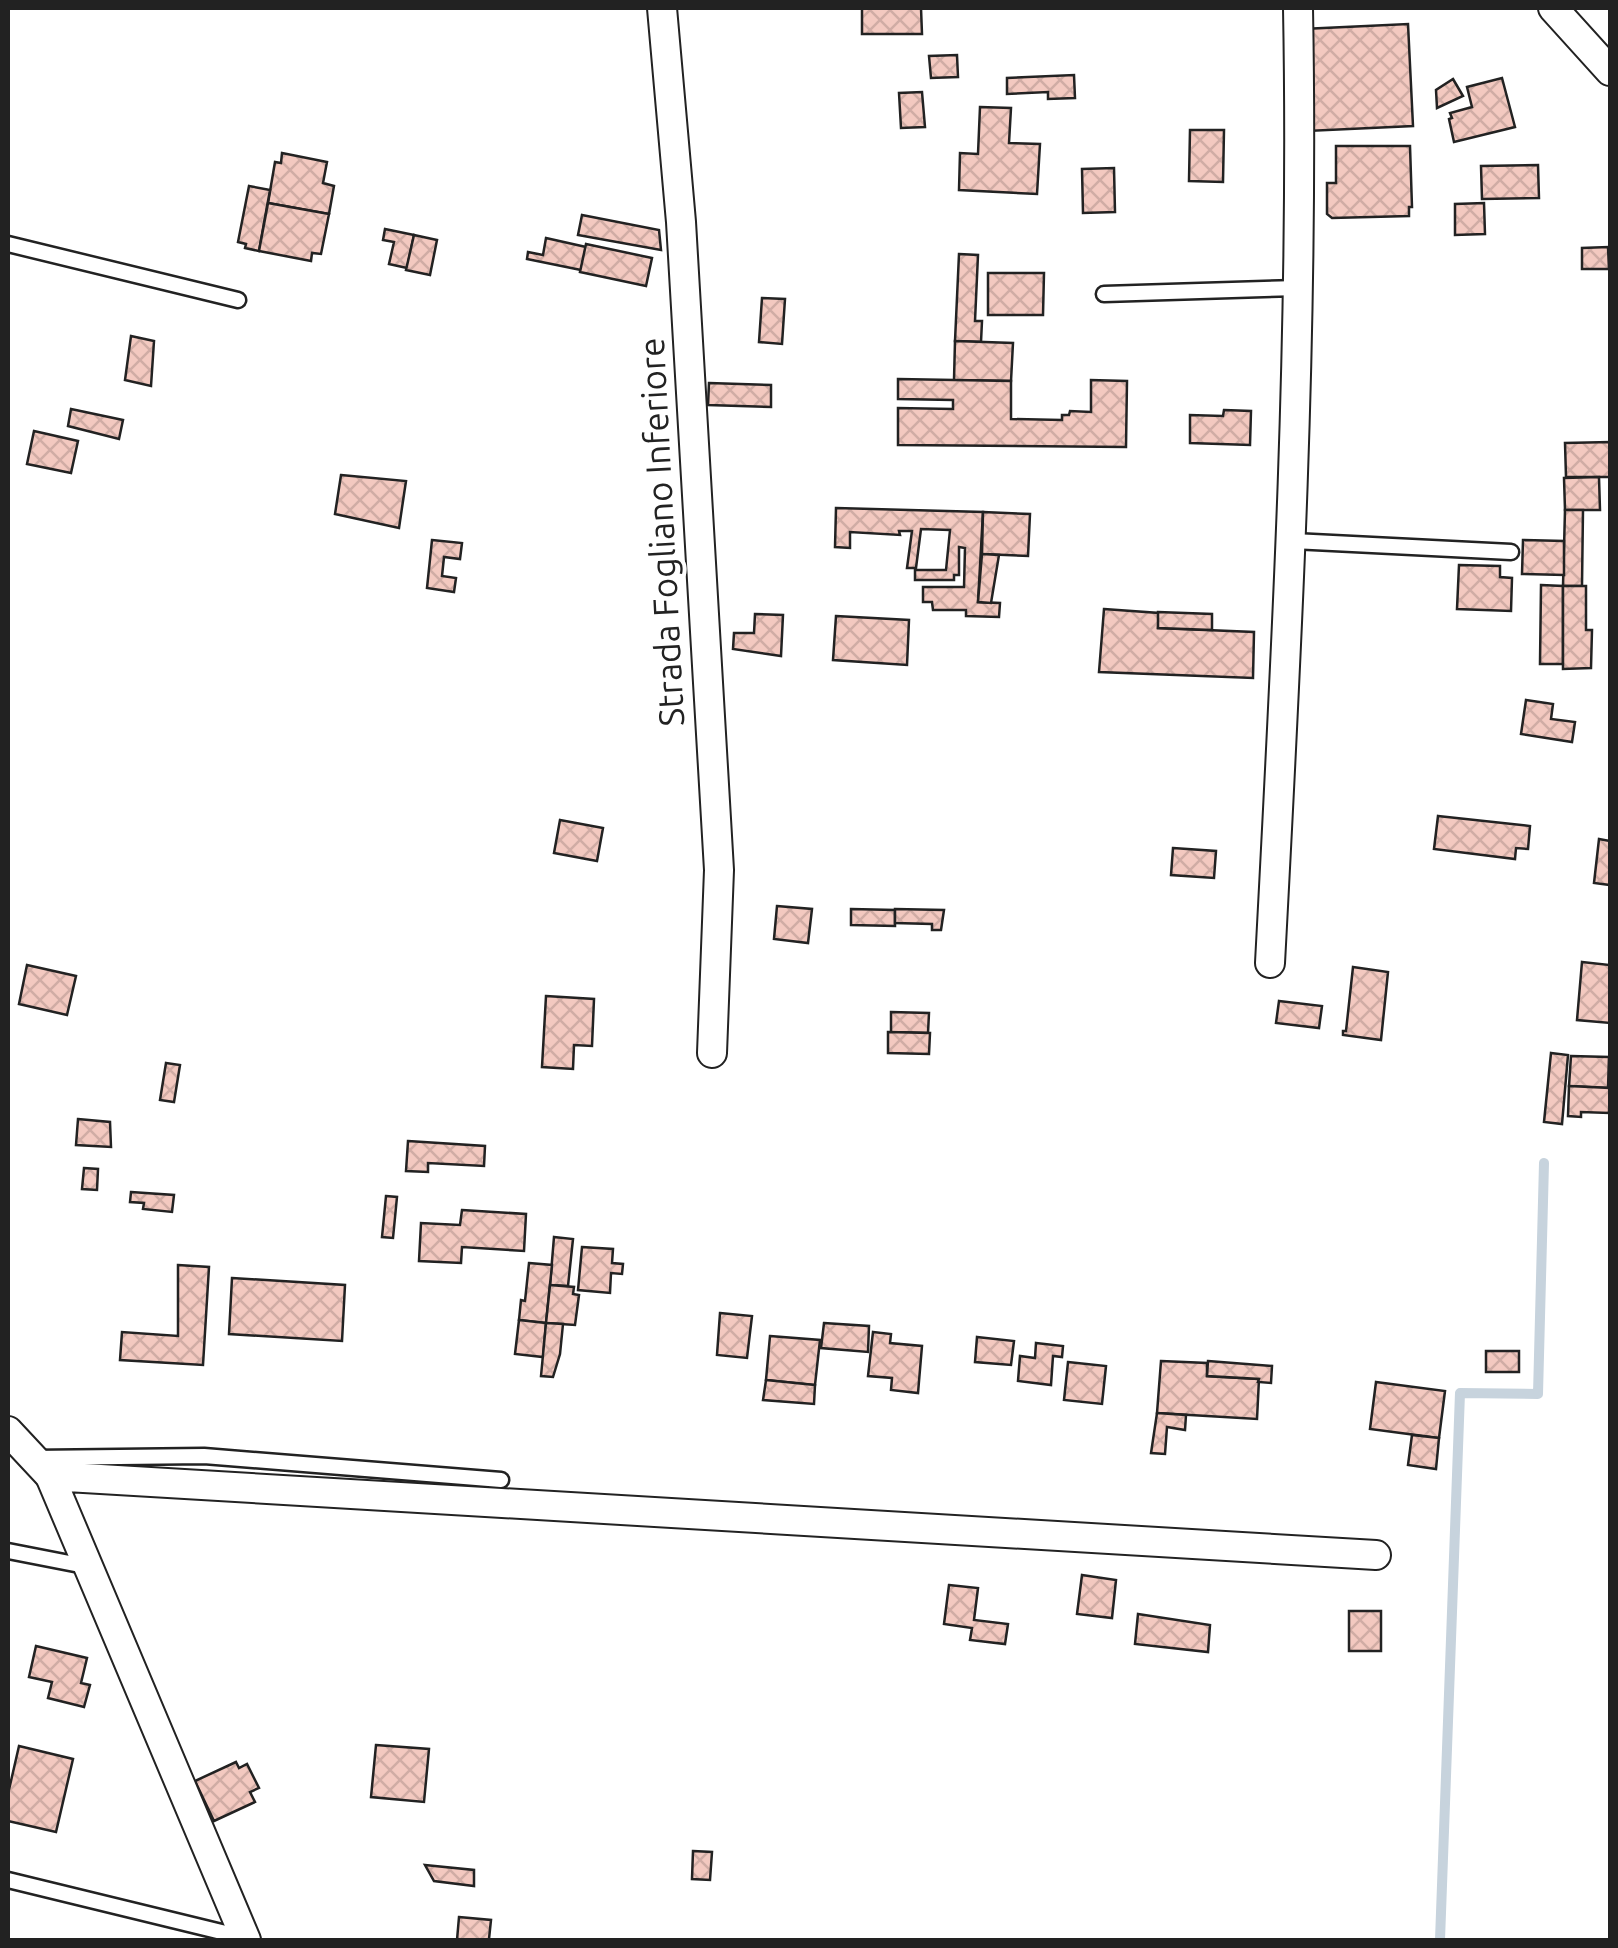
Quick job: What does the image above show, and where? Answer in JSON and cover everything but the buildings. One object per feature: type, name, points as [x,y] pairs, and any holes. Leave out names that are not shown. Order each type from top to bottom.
[{"type":"street","name":"Strada Fogliano Inferiore","points":[[662,8],[681,222],[719,870],[712,1052]]},
{"type":"street","points":[[1270,962],[1293,541],[1300,153],[1298,8]]},
{"type":"street","points":[[1552,8],[1610,70]]},
{"type":"street","points":[[8,1431],[42,1467],[90,1567],[244,1939]]},
{"type":"street","points":[[42,1467],[1376,1555]]},
{"type":"lane","points":[[8,244],[238,300]]},
{"type":"lane","points":[[1104,294],[1298,288]]},
{"type":"lane","points":[[1293,541],[1511,552]]},
{"type":"lane","points":[[42,1467],[204,1456],[500,1480]]},
{"type":"lane","points":[[8,1551],[90,1567]]},
{"type":"lane","points":[[8,1880],[244,1939]]},
{"type":"waterway","points":[[1440,1940],[1460,1393],[1538,1394],[1544,1163]]}]
